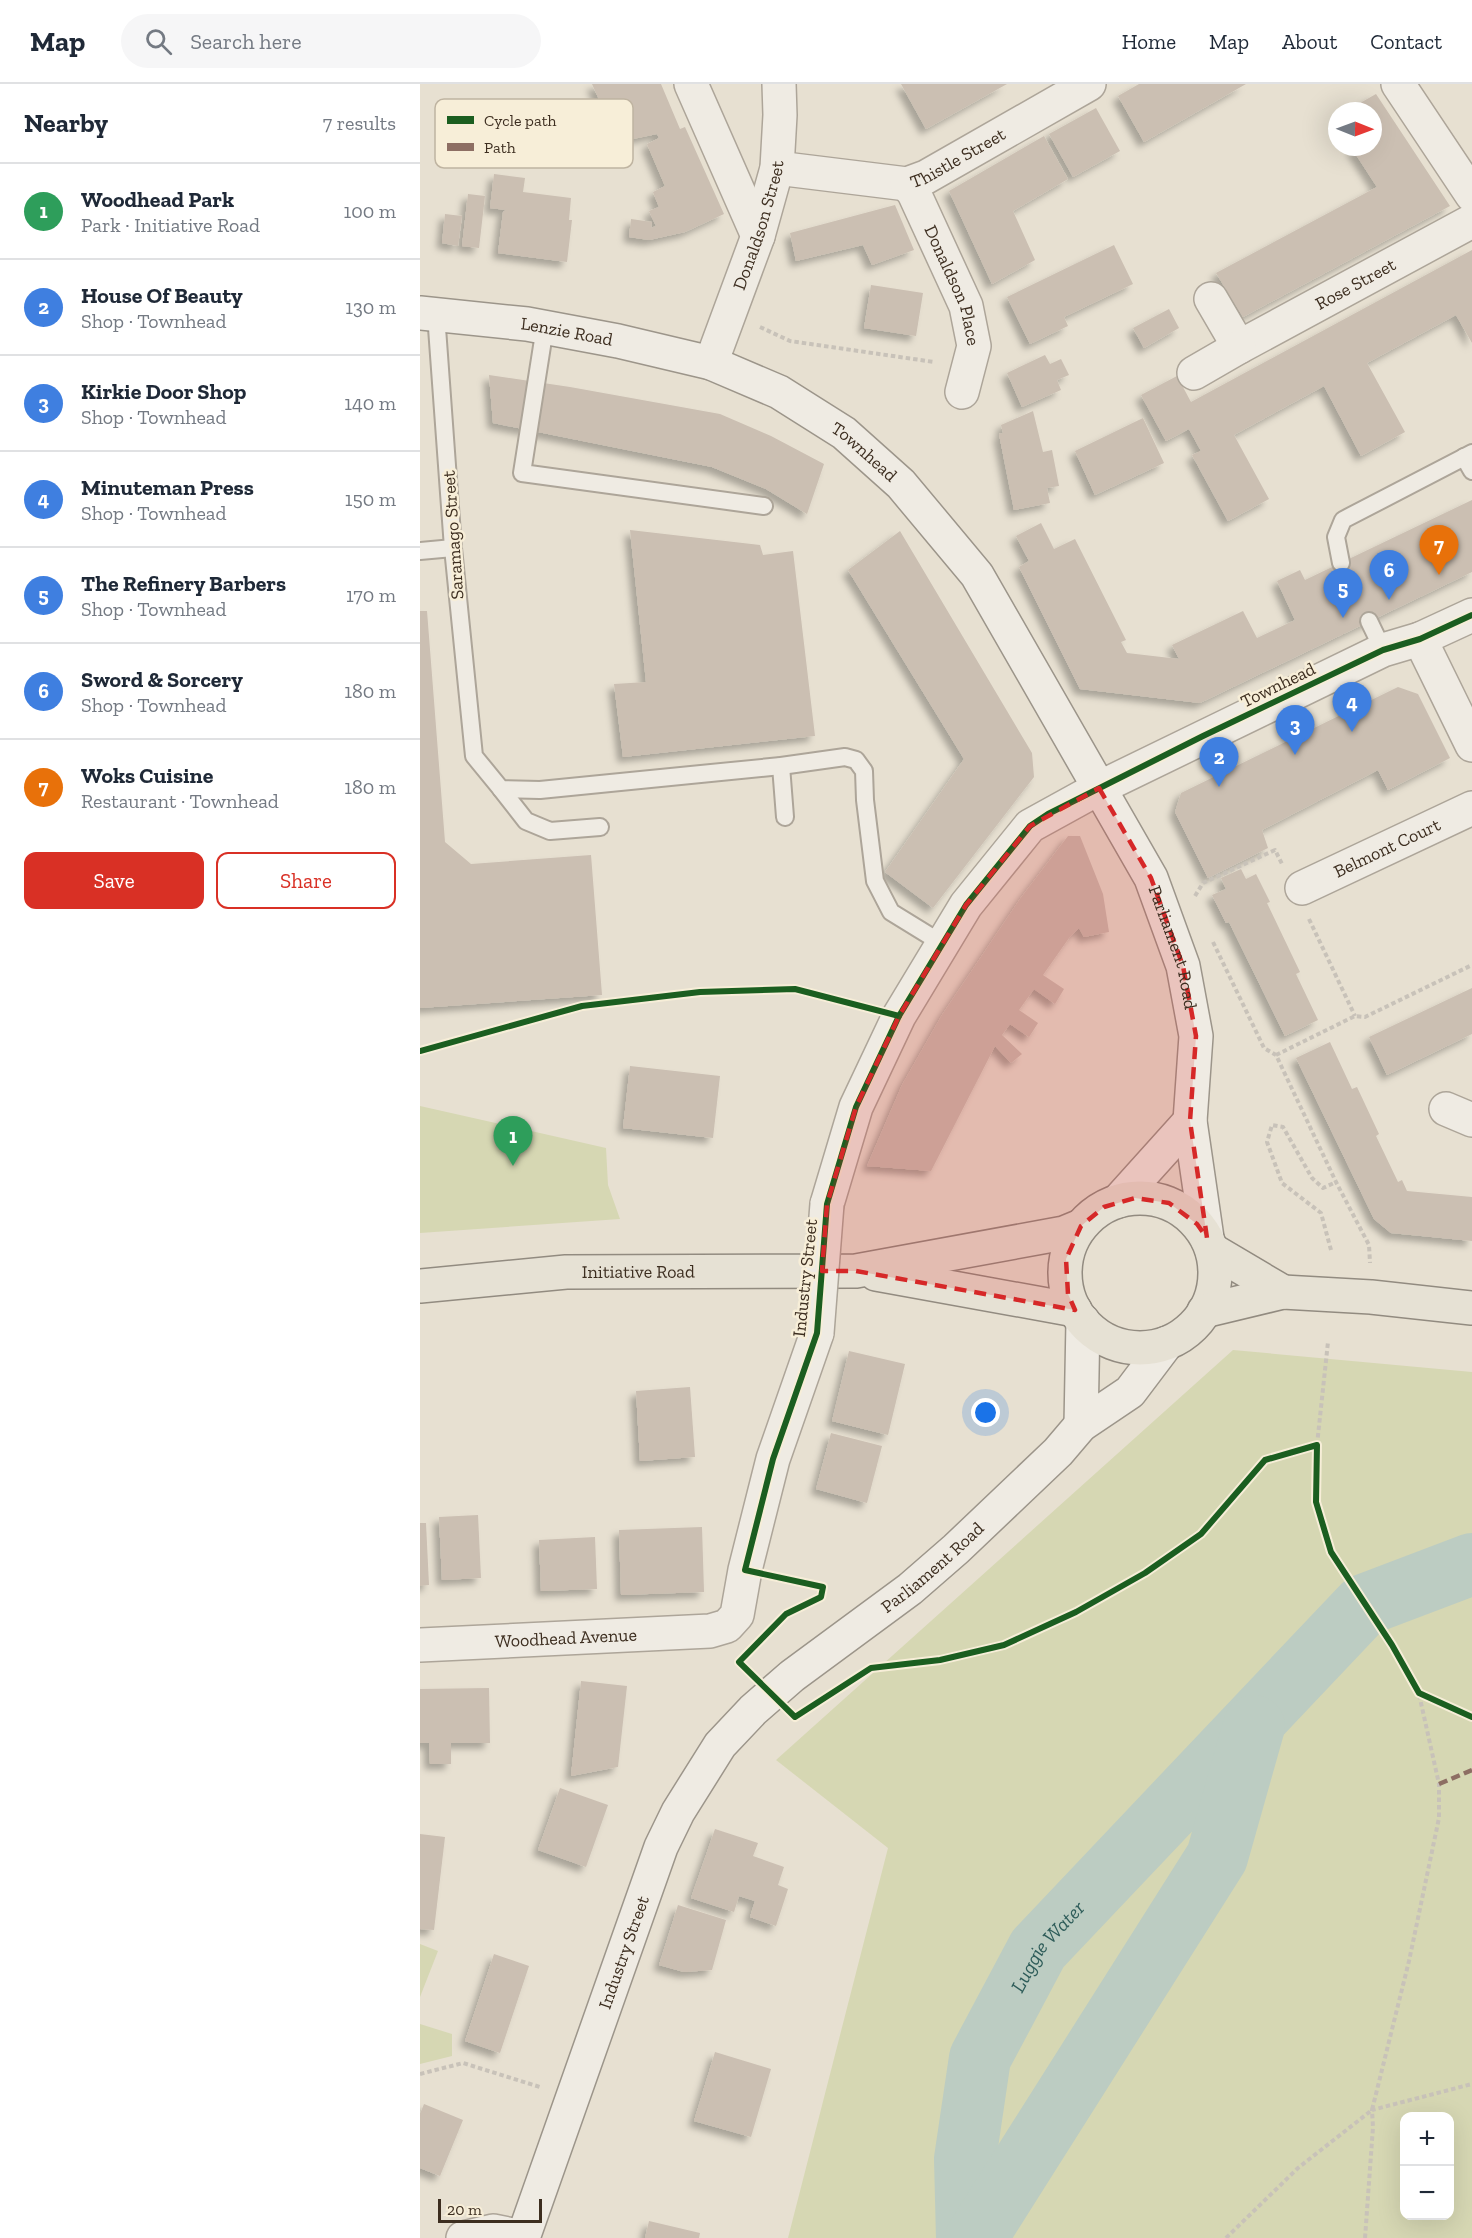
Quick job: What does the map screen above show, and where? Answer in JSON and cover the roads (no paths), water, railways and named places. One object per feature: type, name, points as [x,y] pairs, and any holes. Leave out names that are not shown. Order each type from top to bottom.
[{"type":"main road","points":[[856,1271],[1064,1233],[1081,1226],[1104,1207],[1118,1201],[1152,1198],[1169,1203],[1191,1218],[1209,1244],[1215,1263],[1214,1288],[1204,1311],[1188,1330],[1167,1343],[1152,1347],[1121,1346],[1107,1340],[1079,1316],[1068,1294],[1065,1276],[1066,1258],[1081,1226]]},
{"type":"main road","points":[[1209,1244],[1283,1292]]},
{"type":"main road","points":[[856,1271],[1079,1316]]},
{"type":"main road","name":"Initiative Road","points":[[420,1286],[566,1272],[856,1271]]},
{"type":"main road","points":[[1204,1311],[1283,1292],[1371,1297],[1472,1308]]},
{"type":"street","points":[[691,84],[758,236]]},
{"type":"street","name":"Donaldson Street","points":[[711,363],[758,236],[777,168],[779,84]]},
{"type":"street","name":"Thistle Street","points":[[777,168],[907,184],[926,177],[1089,84]]},
{"type":"street","points":[[1398,84],[1472,195]]},
{"type":"street","name":"Donaldson Place","points":[[907,184],[914,194],[966,306],[974,346],[965,380]]},
{"type":"street","name":"Rose Street","points":[[1194,373],[1472,221]]},
{"type":"street","points":[[1210,299],[1239,347]]},
{"type":"street","name":"Lenzie Road","points":[[428,314],[545,327],[711,363]]},
{"type":"street","name":"Townhead","points":[[711,363],[779,392],[835,427],[901,484],[977,575],[1099,788],[1383,651],[1420,639],[1472,615]]},
{"type":"street","points":[[1420,639],[1472,745]]},
{"type":"street","name":"Industry Street","points":[[710,1631],[727,1626],[737,1615],[745,1570],[773,1459],[817,1334],[828,1204],[856,1107],[899,1016],[966,905],[1030,826],[1099,788]]},
{"type":"street","name":"Parliament Road","points":[[1099,788],[1151,878],[1183,966],[1196,1036],[1190,1121],[1209,1244]]},
{"type":"street","name":"Belmont Court","points":[[1302,888],[1472,808]]},
{"type":"street","points":[[1118,1201],[1190,1121]]},
{"type":"street","points":[[1079,1316],[1081,1425]]},
{"type":"street","name":"Parliament Road","points":[[771,1693],[910,1588],[956,1549],[1051,1459],[1081,1425],[1130,1392],[1167,1343]]},
{"type":"street","name":"Woodhead Avenue","points":[[420,1645],[710,1631]]},
{"type":"street","name":"Industry Street","points":[[523,2237],[654,1867],[678,1812],[720,1745],[771,1693]]},
{"type":"street","points":[[464,2238],[493,2231],[523,2237]]},
{"type":"lane","name":"Saramago Street","points":[[428,314],[474,756],[501,789]]},
{"type":"lane","points":[[545,327],[522,473],[764,506]]},
{"type":"lane","points":[[1341,563],[1336,537],[1343,520],[1469,460]]},
{"type":"lane","points":[[420,551],[453,548]]},
{"type":"lane","points":[[1369,621],[1383,651]]},
{"type":"lane","points":[[501,789],[540,790],[781,766],[844,757],[856,760],[864,771],[865,800],[875,881],[891,912],[943,944]]},
{"type":"lane","points":[[781,766],[785,817]]},
{"type":"lane","points":[[501,789],[526,821],[550,831],[600,827]]},
{"type":"waterway","name":"Luggie Water","points":[[967,2238],[965,2159],[980,2058],[1038,1949],[1364,1605],[1472,1564]]},
{"type":"waterway","name":"Luggie Water","points":[[976,2238],[1217,1857],[1254,1726]]},
{"type":"place","name":"Woks Cuisine","points":[[1439,575]]},
{"type":"place","name":"Sword & Sorcery","points":[[1389,600]]},
{"type":"place","name":"The Refinery Barbers","points":[[1343,618]]},
{"type":"place","name":"Minuteman Press","points":[[1352,732]]},
{"type":"place","name":"Kirkie Door Shop","points":[[1295,755]]},
{"type":"place","name":"House Of Beauty","points":[[1219,787]]},
{"type":"place","name":"Woodhead Park","points":[[513,1166]]}]
